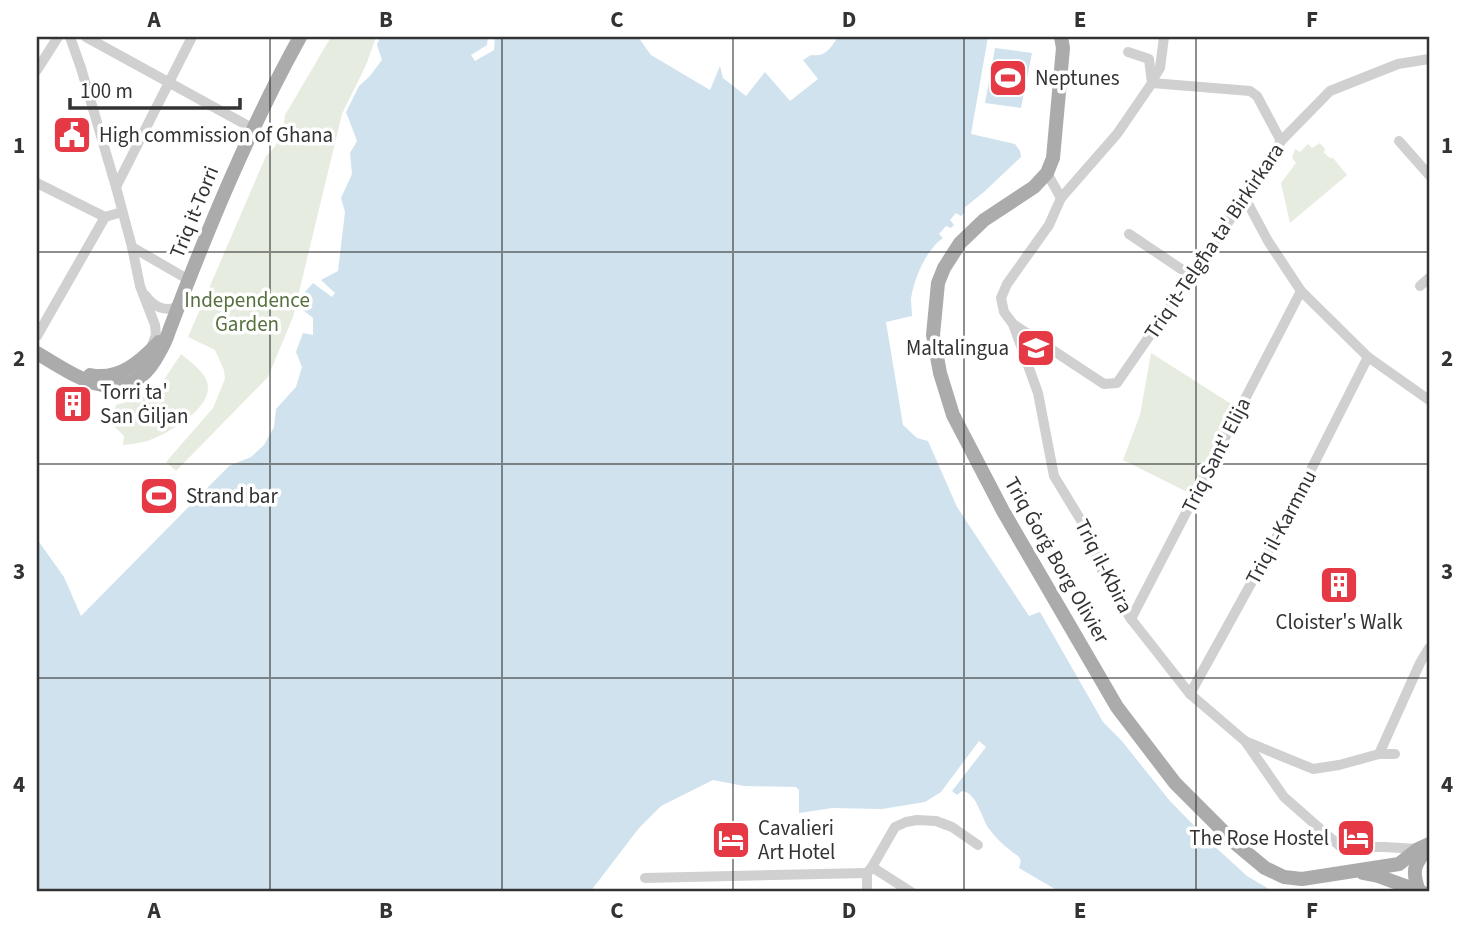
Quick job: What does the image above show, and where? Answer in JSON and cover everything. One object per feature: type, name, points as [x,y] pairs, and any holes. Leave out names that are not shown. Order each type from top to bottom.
[{"type":"main road","points":[[1047,173],[1054,158],[1063,48],[1060,37]]},
{"type":"main road","name":"Triq it-Torri","points":[[37,353],[67,371],[106,386],[130,383],[141,377],[150,367],[166,342],[219,203],[294,39]]},
{"type":"main road","name":"Triq Ġorġ Borg Olivier","points":[[1047,173],[1034,187],[984,220],[960,243],[938,283],[933,335],[940,373],[953,415],[1003,511],[1117,707],[1175,783],[1235,844],[1265,868],[1284,877],[1302,879],[1355,872],[1399,864],[1425,846]]},
{"type":"main road","name":"Triq it-Torri","points":[[37,353],[78,371],[106,377],[124,371],[148,353],[169,331]]},
{"type":"main road","points":[[1420,892],[1414,879],[1416,863],[1425,846]]},
{"type":"main road","points":[[1355,872],[1378,876],[1398,887],[1420,892]]},
{"type":"street","points":[[37,70],[58,37]]},
{"type":"street","points":[[70,37],[116,187],[140,286],[155,326],[156,335],[148,353]]},
{"type":"street","points":[[86,37],[254,129]]},
{"type":"street","points":[[116,187],[192,37]]},
{"type":"street","points":[[1047,173],[1061,198],[1117,134],[1153,81],[1160,68],[1164,37]]},
{"type":"street","points":[[1128,52],[1149,59],[1153,81]]},
{"type":"street","name":"Triq it-Telgħa ta' Birkirkara","points":[[1013,324],[1104,384],[1117,383],[1245,198],[1280,141],[1330,91],[1398,64],[1429,59]]},
{"type":"street","points":[[1153,81],[1250,91],[1257,96],[1280,141]]},
{"type":"street","points":[[1399,141],[1429,175]]},
{"type":"street","points":[[37,183],[105,217],[122,212]]},
{"type":"street","name":"Triq il-Kbira","points":[[1061,198],[1049,225],[1007,284],[1001,298],[1004,312],[1013,324],[1038,393],[1052,478],[1086,527],[1105,578],[1131,619],[1190,694],[1245,741],[1284,797],[1342,848],[1357,851],[1377,847],[1425,846]]},
{"type":"street","points":[[1245,198],[1268,241],[1301,291],[1368,357],[1429,400]]},
{"type":"street","points":[[37,336],[105,217]]},
{"type":"street","points":[[1129,234],[1190,275]]},
{"type":"street","points":[[132,247],[189,280]]},
{"type":"street","points":[[1420,286],[1429,278]]},
{"type":"street","points":[[140,286],[151,303],[164,310],[178,307]]},
{"type":"street","name":"Triq Sant' Elija","points":[[1131,619],[1301,291]]},
{"type":"street","points":[[155,326],[169,331]]},
{"type":"street","name":"Triq il-Karmnu","points":[[1190,694],[1280,531],[1368,357]]},
{"type":"street","points":[[1378,754],[1429,648]]},
{"type":"street","points":[[1245,741],[1313,769],[1378,754],[1395,754]]},
{"type":"street","points":[[867,892],[870,870],[895,827],[906,822],[936,821],[978,845]]},
{"type":"street","points":[[645,878],[870,870],[911,892]]},
{"type":"green space","name":"Independence Garden","points":[[331,37],[376,37],[366,65],[342,114],[293,317],[268,377],[176,471],[166,462],[213,408],[225,379],[215,350],[188,337],[266,156],[280,138],[285,115]]},
{"type":"green space","points":[[1320,143],[1325,149],[1324,153],[1333,158],[1347,175],[1290,223],[1281,183],[1296,163],[1292,158],[1295,149],[1300,152],[1308,144],[1312,148]]},
{"type":"green space","points":[[1151,353],[1236,407],[1191,494],[1123,460],[1140,415]]},
{"type":"green space","points":[[181,354],[196,366],[207,382],[208,391],[204,401],[189,418],[168,432],[147,441],[123,445],[124,436],[110,422],[116,405],[147,396],[158,389]]},
{"type":"water","points":[[380,37],[488,37],[487,45],[471,55],[475,61],[494,50],[495,37],[638,37],[651,55],[710,90],[720,66],[723,78],[746,96],[765,72],[790,101],[818,79],[803,60],[811,55],[824,53],[838,37],[988,37],[971,134],[1015,144],[1021,157],[964,208],[965,212],[961,216],[956,213],[950,220],[954,225],[951,228],[946,226],[939,234],[943,238],[926,257],[915,282],[911,299],[912,316],[886,322],[903,425],[917,438],[928,441],[957,507],[1029,616],[1040,612],[1103,722],[1170,801],[1212,844],[1247,876],[1277,892],[1060,892],[1019,868],[1019,857],[992,833],[972,796],[962,791],[957,795],[952,791],[986,747],[979,741],[941,792],[925,802],[882,809],[832,808],[799,813],[799,790],[796,787],[744,786],[713,780],[661,806],[639,828],[590,892],[37,892],[37,539],[64,577],[81,616],[229,466],[251,457],[264,445],[274,427],[276,409],[296,387],[302,367],[296,352],[303,333],[313,335],[313,318],[303,310],[304,293],[313,283],[332,297],[335,293],[321,280],[338,271],[345,212],[341,198],[352,174],[350,153],[357,141],[346,112],[359,86],[382,60],[377,45]]},
{"type":"water","name":"Neptunes","points":[[995,48],[1032,53],[1021,108],[985,103]]},
{"type":"place","name":"Neptunes","points":[[1008,78]]},
{"type":"place","name":"High commission of Ghana","points":[[72,135]]},
{"type":"place","name":"Maltalingua","points":[[1036,348]]},
{"type":"place","name":"Torri ta' San Ġiljan","points":[[73,404]]},
{"type":"place","name":"Strand bar","points":[[159,496]]},
{"type":"place","name":"Cloister's Walk","points":[[1339,585]]},
{"type":"place","name":"The Rose Hostel","points":[[1356,838]]},
{"type":"place","name":"Cavalieri Art Hotel","points":[[731,840]]}]
